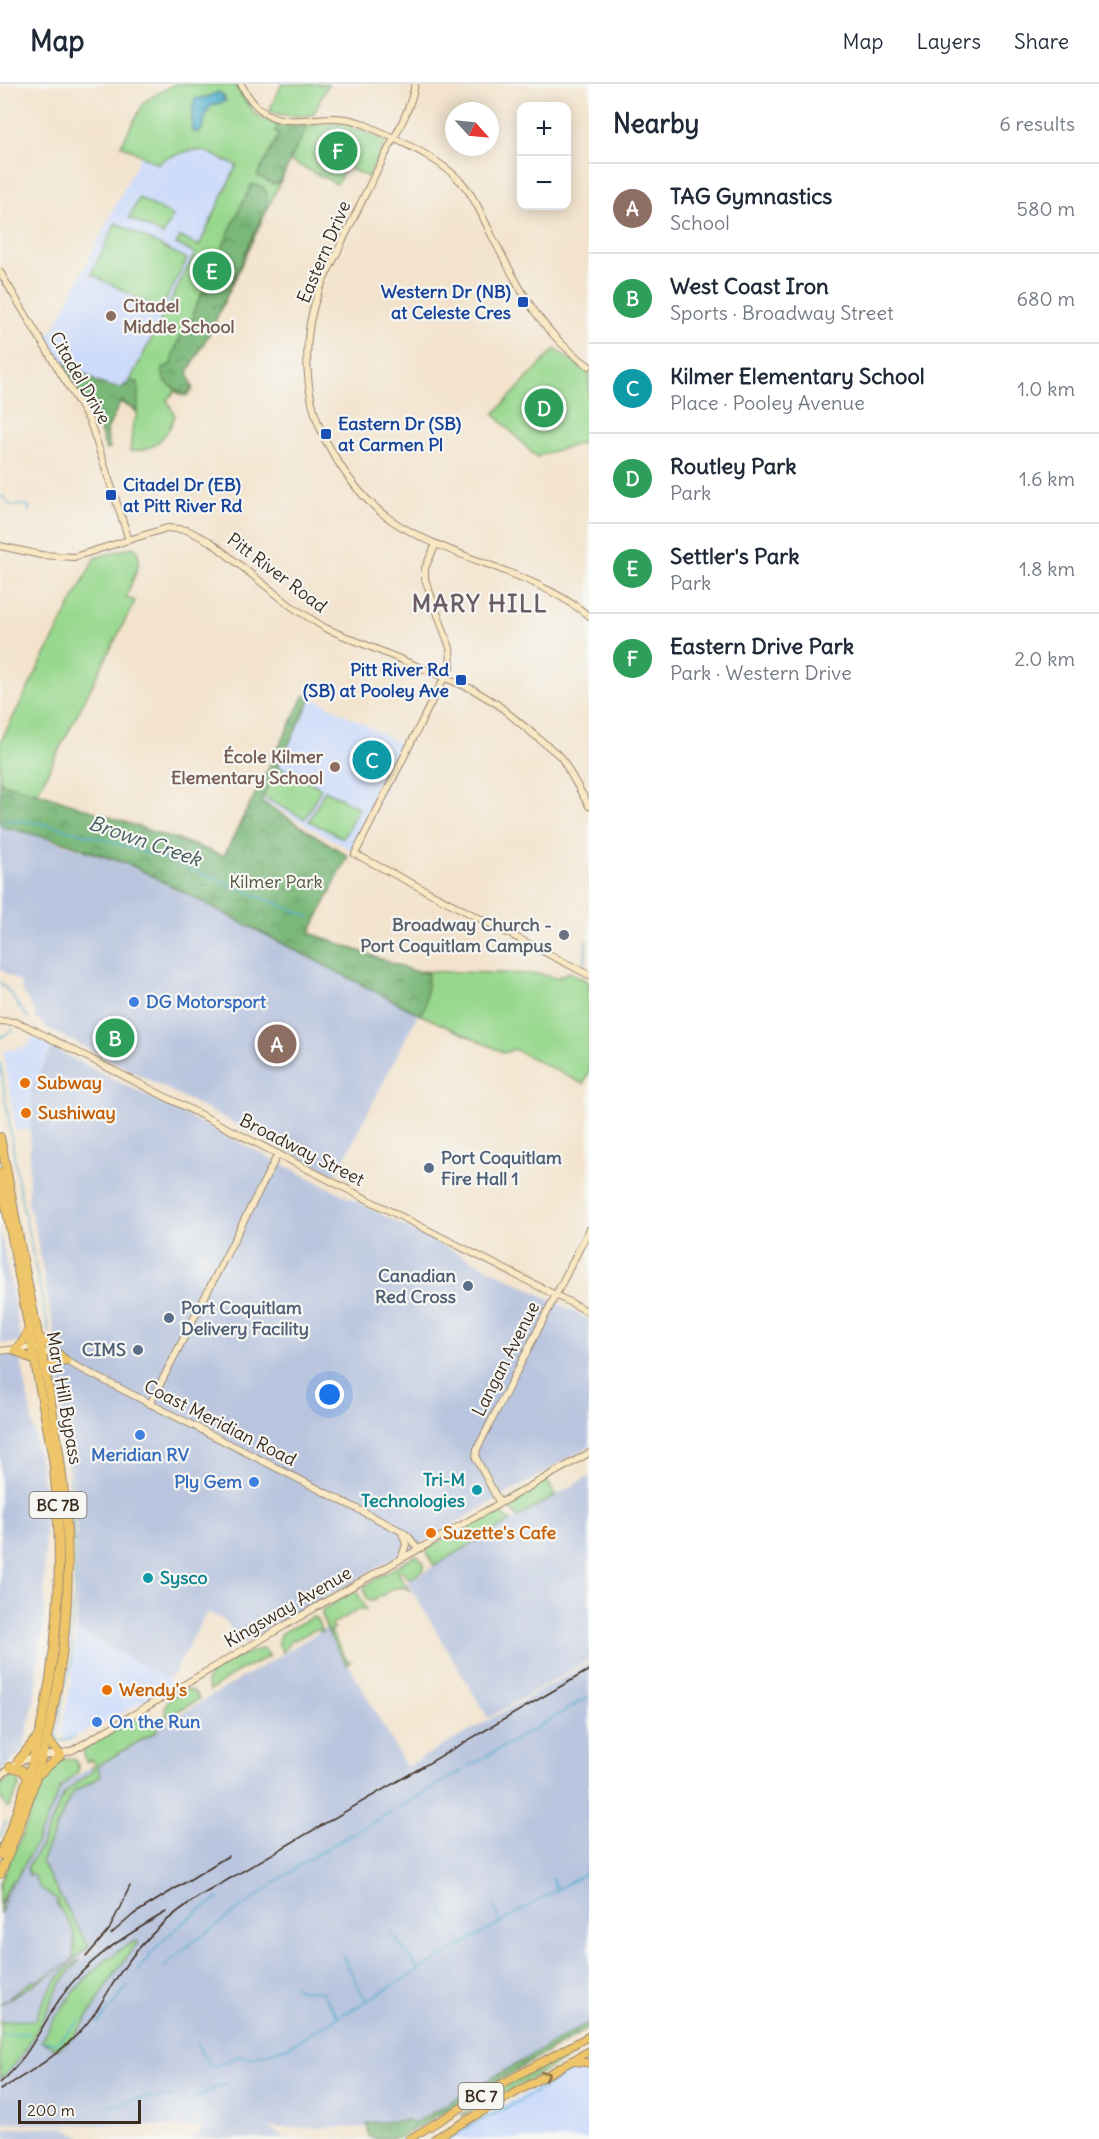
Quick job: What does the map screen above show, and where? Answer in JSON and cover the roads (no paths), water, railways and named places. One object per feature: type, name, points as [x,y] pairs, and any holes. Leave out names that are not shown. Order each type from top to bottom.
[{"type":"highway","name":"Mary Hill Bypass","points":[[0,1137],[38,1336],[35,1360],[52,1459],[60,1541],[57,1630],[43,1737]]},
{"type":"highway","name":"Mary Hill Bypass","points":[[0,1173],[29,1329],[45,1374],[61,1461],[68,1541],[67,1606],[62,1655],[39,1756],[0,1855]]},
{"type":"highway","points":[[29,1329],[24,1340],[15,1350],[35,1360]]},
{"type":"highway","points":[[38,1336],[66,1361]]},
{"type":"highway","points":[[45,1374],[51,1365],[66,1361]]},
{"type":"highway","points":[[10,1767],[22,1770],[32,1777],[61,1755],[43,1737],[18,1761]]},
{"type":"highway","name":"Mary Hill Bypass","points":[[0,1874],[20,1826],[32,1777]]},
{"type":"main road","name":"BC 7","points":[[434,2139],[570,2062],[587,2048],[589,2036]]},
{"type":"main road","name":"BC 7","points":[[409,2139],[494,2088],[587,2048]]},
{"type":"main road","points":[[570,2062],[589,2063]]},
{"type":"street","points":[[241,84],[259,110],[273,117],[290,121],[352,119],[446,168],[462,183],[474,200],[522,293],[538,318],[563,347],[589,366]]},
{"type":"street","name":"Eastern Drive","points":[[415,84],[410,104],[317,295],[307,340],[310,392],[320,430],[345,473],[358,490],[394,522],[436,544],[553,592],[589,616]]},
{"type":"street","name":"Citadel Drive","points":[[0,272],[91,424],[129,540]]},
{"type":"street","name":"Pitt River Road","points":[[0,546],[41,555],[74,557],[167,528],[181,528],[195,533],[211,542],[291,606],[325,628],[474,691],[497,704],[561,757],[589,806]]},
{"type":"street","points":[[436,544],[427,560],[424,573],[430,596],[450,648],[451,666],[355,854],[589,975]]},
{"type":"street","name":"Broadway Street","points":[[0,1021],[15,1022],[26,1026],[589,1312]]},
{"type":"street","points":[[150,1404],[278,1154]]},
{"type":"street","name":"Langan Avenue","points":[[499,1502],[476,1458],[477,1449],[589,1230]]},
{"type":"street","points":[[0,1351],[37,1348]]},
{"type":"street","name":"Coast Meridian Road","points":[[37,1348],[401,1531],[418,1549]]},
{"type":"street","name":"Kingsway Avenue","points":[[0,1777],[18,1761],[39,1756],[61,1755],[73,1750],[499,1502],[589,1453]]},
{"type":"street","points":[[401,1531],[406,1542],[402,1558]]},
{"type":"water","points":[[218,92],[226,101],[211,106],[200,132],[193,132],[192,115],[195,99]]},
{"type":"waterway","points":[[0,497],[4,497],[13,506],[26,505],[29,507],[29,512]]},
{"type":"waterway","name":"Brown Creek","points":[[0,821],[18,820],[36,823],[104,839],[193,870],[310,917]]},
{"type":"waterway","points":[[585,966],[586,940]]},
{"type":"waterway","points":[[0,983],[9,991],[29,1018]]},
{"type":"waterway","points":[[0,1038],[13,1030]]},
{"type":"waterway","points":[[0,1063],[19,1187],[49,1332]]},
{"type":"waterway","points":[[56,1372],[67,1438],[75,1547],[72,1664],[64,1688],[57,1735],[59,1741],[75,1737]]},
{"type":"waterway","points":[[468,1767],[589,1697]]},
{"type":"waterway","points":[[164,1967],[184,1949],[307,1860],[462,1771]]},
{"type":"waterway","points":[[0,1837],[6,1820]]},
{"type":"waterway","points":[[284,2049],[589,1871]]},
{"type":"waterway","points":[[552,1879],[556,1889]]},
{"type":"waterway","points":[[138,1971],[155,1949],[175,1930],[219,1898]]},
{"type":"waterway","points":[[494,1906],[500,1922]]},
{"type":"waterway","points":[[442,1909],[462,1944]]},
{"type":"waterway","points":[[391,1932],[419,1970]]},
{"type":"waterway","points":[[343,1956],[366,2001]]},
{"type":"waterway","points":[[293,1984],[298,1990],[321,1991],[338,2017]]},
{"type":"waterway","points":[[98,2024],[128,1986]]},
{"type":"waterway","points":[[45,2041],[57,2043],[80,2020]]},
{"type":"waterway","points":[[0,2035],[30,2033]]},
{"type":"waterway","points":[[196,2044],[213,2067],[239,2056],[253,2057],[284,2048]]},
{"type":"waterway","points":[[448,2139],[573,2070]]},
{"type":"waterway","points":[[181,2098],[191,2101],[226,2083]]},
{"type":"waterway","points":[[108,2107],[142,2098],[174,2098]]},
{"type":"railway","points":[[0,2090],[45,2062],[75,2037],[90,2020],[120,1973],[141,1946],[158,1928],[187,1904],[589,1670]]},
{"type":"railway","points":[[111,1934],[134,1914],[228,1856]]},
{"type":"railway","points":[[86,1957],[109,1930],[130,1886]]},
{"type":"railway","points":[[0,2083],[26,2054],[59,2000],[81,1972],[121,1940],[166,1912]]},
{"type":"place","name":"Eastern Drive Park","points":[[338,151]]},
{"type":"place","name":"Settler's Park","points":[[212,271]]},
{"type":"place","name":"Western Dr (NB) at Celeste Cres","points":[[523,302]]},
{"type":"place","name":"Citadel Middle School","points":[[111,316]]},
{"type":"place","name":"Routley Park","points":[[544,408]]},
{"type":"place","name":"Eastern Dr (SB) at Carmen Pl","points":[[326,434]]},
{"type":"place","name":"Citadel Dr (EB) at Pitt River Rd","points":[[111,495]]},
{"type":"place","name":"Pitt River Rd (SB) at Pooley Ave","points":[[461,680]]},
{"type":"place","name":"Kilmer Elementary School","points":[[372,760]]},
{"type":"place","name":"École Kilmer Elementary School","points":[[335,767]]},
{"type":"place","name":"Broadway Church - Port Coquitlam Campus","points":[[564,935]]},
{"type":"place","name":"DG Motorsport","points":[[134,1002]]},
{"type":"place","name":"West Coast Iron","points":[[115,1038]]},
{"type":"place","name":"TAG Gymnastics","points":[[277,1044]]},
{"type":"place","name":"Subway","points":[[25,1083]]},
{"type":"place","name":"Sushiway","points":[[26,1113]]},
{"type":"place","name":"Port Coquitlam Fire Hall 1","points":[[429,1168]]},
{"type":"place","name":"Canadian Red Cross","points":[[468,1286]]},
{"type":"place","name":"Port Coquitlam Delivery Facility","points":[[169,1318]]},
{"type":"place","name":"CIMS","points":[[138,1350]]},
{"type":"place","name":"Meridian RV","points":[[140,1435]]},
{"type":"place","name":"Ply Gem","points":[[254,1482]]},
{"type":"place","name":"Tri-M Technologies","points":[[477,1490]]},
{"type":"place","name":"Suzette's Cafe","points":[[431,1533]]},
{"type":"place","name":"Sysco","points":[[148,1578]]},
{"type":"place","name":"Wendy's","points":[[107,1690]]},
{"type":"place","name":"On the Run","points":[[97,1722]]},
{"type":"district","name":"MARY HILL","points":[[480,604]]},
{"type":"park label","name":"Kilmer Park","points":[[276,882]]}]
